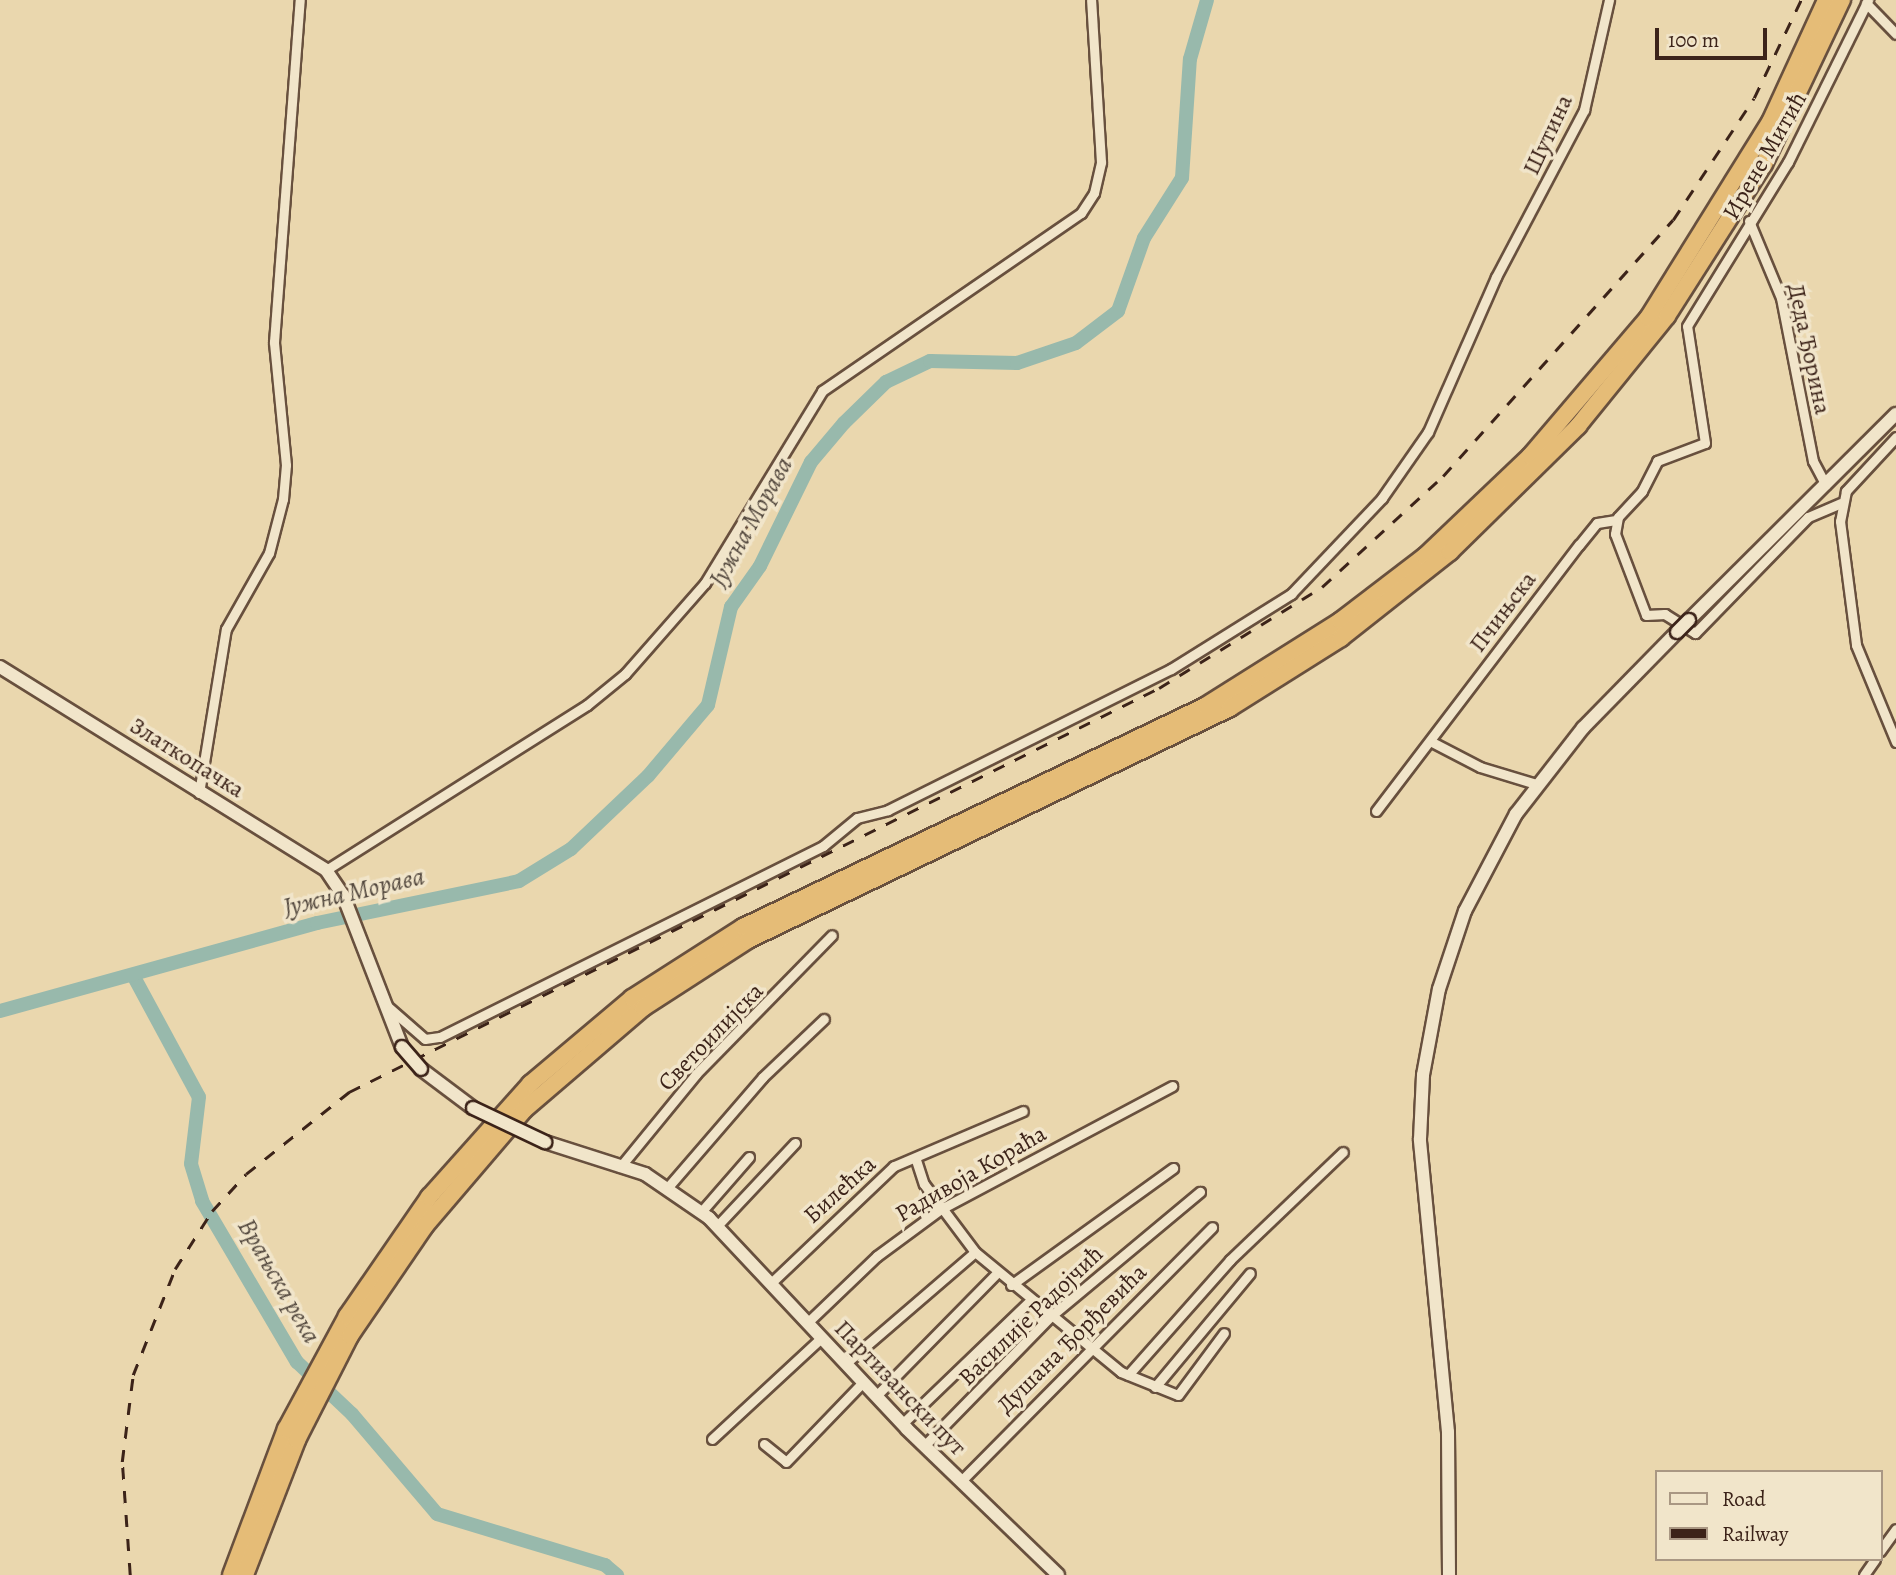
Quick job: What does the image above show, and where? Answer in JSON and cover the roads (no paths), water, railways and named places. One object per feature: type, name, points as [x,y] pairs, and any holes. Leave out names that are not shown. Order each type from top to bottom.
[{"type":"highway","points":[[231,1575],[309,1397],[376,1270],[479,1138],[559,1057],[632,999],[743,927],[816,888],[1087,765],[1238,687],[1340,621],[1447,537],[1530,456],[1648,318],[1770,122],[1826,0]]},
{"type":"highway","points":[[323,1370],[396,1265],[472,1167],[569,1067],[643,1008],[783,920],[1230,708],[1341,638],[1450,552],[1578,426],[1658,327],[1763,164],[1842,0]]},
{"type":"highway","points":[[246,1575],[309,1397]]},
{"type":"main road","points":[[1449,1575],[1448,1432],[1422,1181],[1423,1075],[1439,989],[1465,911],[1536,784],[1683,625],[1896,414]]},
{"type":"main road","name":"Златкопачка","points":[[0,667],[326,870],[343,895],[368,966]]},
{"type":"main road","name":"Партизански пут","points":[[368,966],[402,1048],[421,1069],[473,1108],[545,1142],[620,1167],[667,1187],[701,1212],[772,1283],[902,1424],[1058,1575]]},
{"type":"street","points":[[199,793],[219,653],[238,604],[269,554],[283,499],[286,465],[274,342],[300,0]]},
{"type":"street","points":[[326,870],[587,705],[625,674],[696,595],[822,391],[1081,213],[1094,193],[1101,162],[1091,0]]},
{"type":"street","name":"Шутина","points":[[382,1004],[425,1038],[440,1037],[822,846],[857,818],[888,810],[1171,669],[1267,611],[1344,542],[1417,450],[1496,277],[1584,110],[1609,0]]},
{"type":"street","points":[[1867,1],[1896,34]]},
{"type":"street","name":"Ирене Митић","points":[[1616,520],[1642,491],[1653,466],[1667,455],[1697,448],[1707,437],[1687,326],[1733,258],[1749,222],[1799,143],[1867,1]]},
{"type":"street","name":"Деда Ђорина","points":[[1749,222],[1781,298],[1813,461],[1826,485]]},
{"type":"street","points":[[1616,520],[1621,554],[1646,615],[1665,614],[1695,633],[1808,517],[1841,503],[1860,473],[1896,437]]},
{"type":"street","points":[[1841,503],[1856,645],[1896,742]]},
{"type":"street","name":"Пчињска","points":[[1376,811],[1597,523],[1616,520]]},
{"type":"street","points":[[1430,741],[1480,767],[1536,784]]},
{"type":"street","name":"Светоилијска","points":[[620,1167],[696,1074],[832,935]]},
{"type":"street","points":[[667,1187],[754,1086],[824,1019]]},
{"type":"street","name":"Радивоја Кораћа","points":[[808,1322],[877,1256],[941,1209],[1172,1086]]},
{"type":"street","name":"Билећка","points":[[772,1283],[894,1166],[916,1160],[1023,1111]]},
{"type":"street","points":[[717,1226],[795,1143]]},
{"type":"street","points":[[1128,1375],[1230,1260],[1343,1152]]},
{"type":"street","points":[[701,1212],[749,1157]]},
{"type":"street","points":[[916,1160],[916,1171],[941,1209],[975,1252],[1088,1348],[1128,1375],[1178,1395],[1224,1333]]},
{"type":"street","points":[[1011,1285],[1173,1168]]},
{"type":"street","name":"Василије Радојчић","points":[[924,1446],[1051,1316],[1200,1192]]},
{"type":"street","name":"Душана Ђорђевића","points":[[961,1480],[1088,1348],[1212,1227]]},
{"type":"street","points":[[846,1363],[975,1252]]},
{"type":"street","points":[[876,1396],[997,1273]]},
{"type":"street","points":[[1154,1387],[1250,1273]]},
{"type":"street","points":[[902,1424],[1030,1301]]},
{"type":"street","points":[[712,1438],[821,1337]]},
{"type":"street","points":[[764,1444],[786,1462],[863,1382]]},
{"type":"street","points":[[1882,1548],[1896,1529]]},
{"type":"waterway","name":"Јужна Морава","points":[[0,1011],[317,923],[519,881],[571,849],[648,776],[708,705],[731,607],[760,566],[811,462],[844,423],[886,382],[930,361],[1017,363],[1076,343],[1118,311],[1144,238],[1182,178],[1190,59],[1207,0]]},
{"type":"waterway","name":"Врањска река","points":[[134,977],[199,1097],[191,1164],[202,1201],[297,1362],[352,1414],[437,1514],[605,1565],[617,1575]]},
{"type":"railway","points":[[130,1575],[122,1462],[133,1375],[175,1269],[212,1211],[246,1174],[349,1092],[1159,688],[1322,587],[1443,476],[1673,220],[1754,98],[1801,0]]}]
